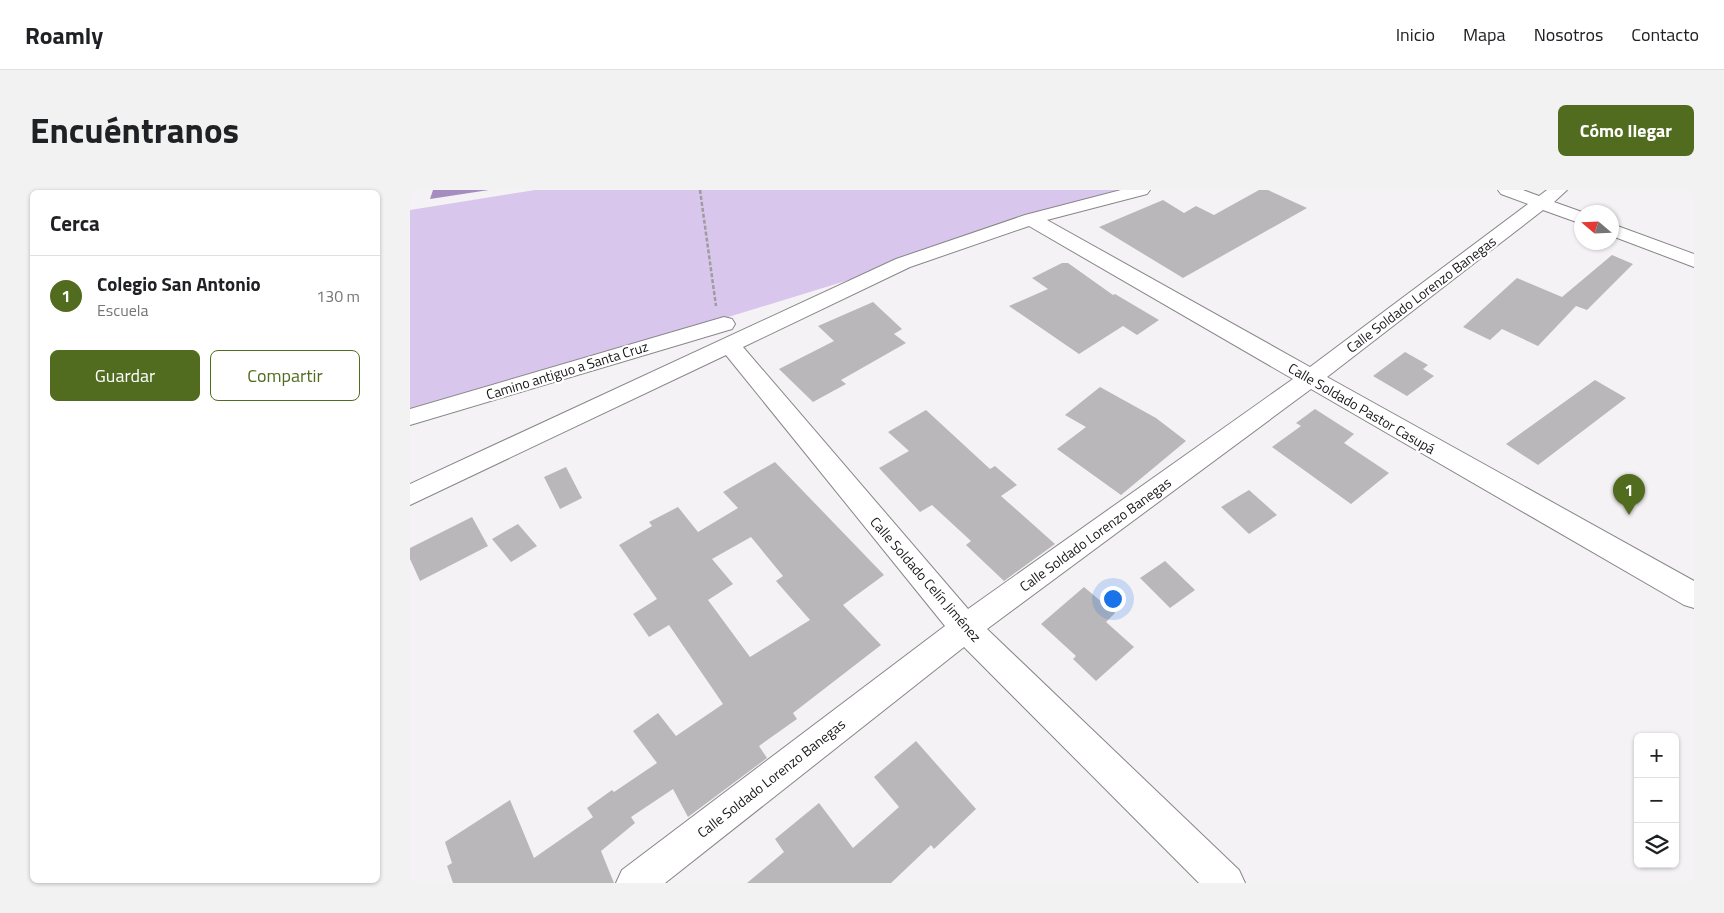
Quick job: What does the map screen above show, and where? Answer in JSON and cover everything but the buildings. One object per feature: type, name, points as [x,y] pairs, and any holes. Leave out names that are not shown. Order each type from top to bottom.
[{"type":"street","points":[[410,495],[726,334],[903,263],[1031,219],[1142,190]]},
{"type":"street","points":[[1506,190],[1549,197],[1574,214]]},
{"type":"street","name":"Calle Soldado Lorenzo Banegas","points":[[635,883],[965,628],[1310,378],[1549,197]]},
{"type":"street","name":"Calle Soldado Pastor Casupá","points":[[1031,219],[1694,596]]},
{"type":"street","points":[[1619,233],[1694,261]]},
{"type":"street","name":"Camino antiguo a Santa Cruz","points":[[410,417],[726,334]]},
{"type":"street","name":"Calle Soldado Celín Jiménez","points":[[726,334],[965,628],[1226,883]]},
{"type":"path","points":[[700,190],[714,299],[726,334]]},
{"type":"shaded area","points":[[433,190],[489,190],[430,199]]},
{"type":"shaded area","points":[[535,190],[1141,190],[410,415],[410,210]]},
{"type":"place","name":"Colegio San Antonio","points":[[1629,515]]}]
